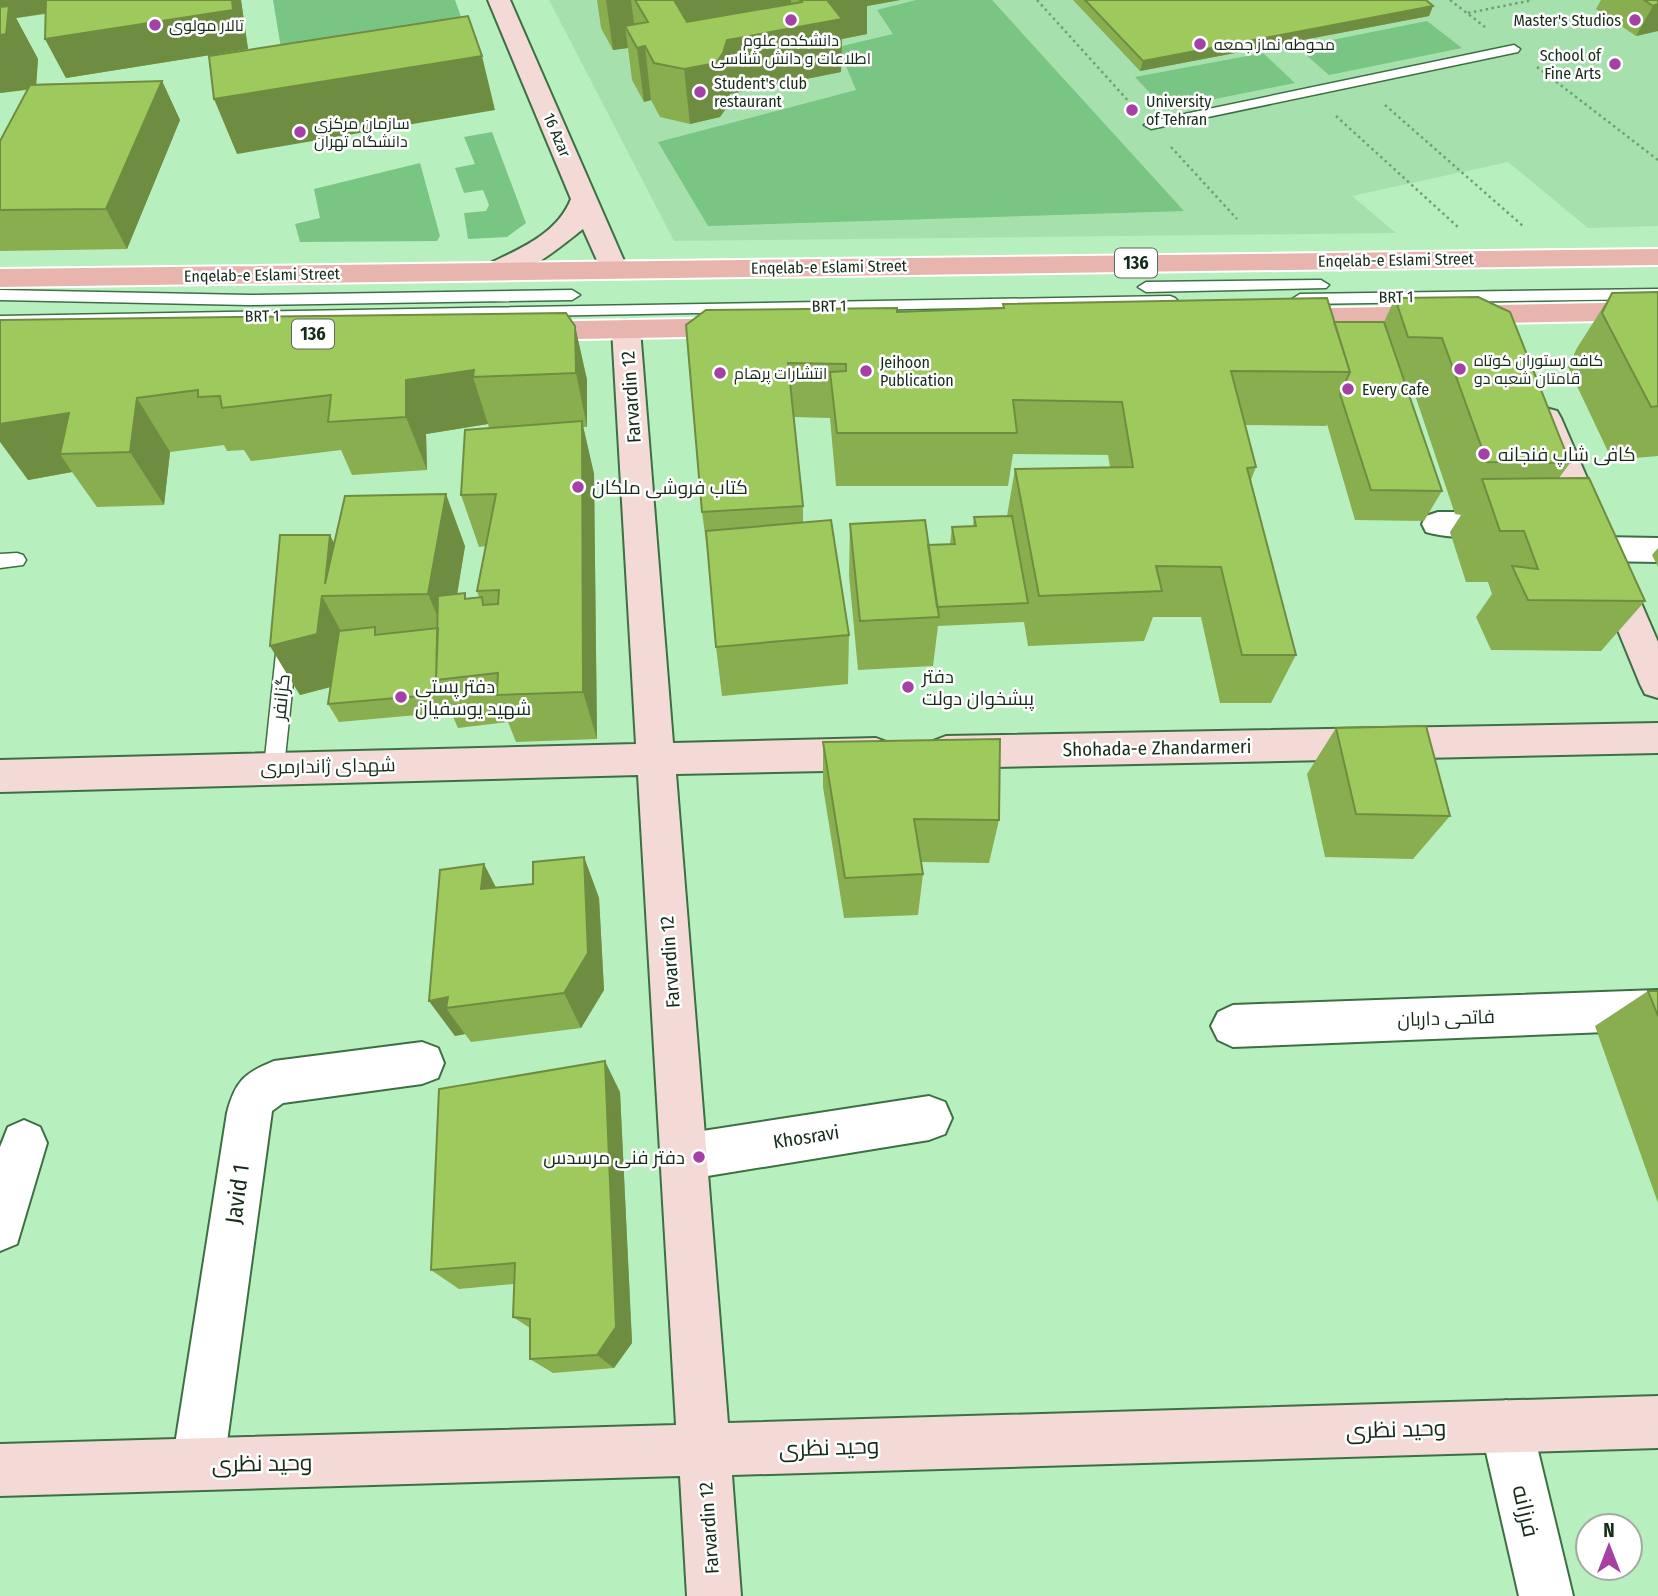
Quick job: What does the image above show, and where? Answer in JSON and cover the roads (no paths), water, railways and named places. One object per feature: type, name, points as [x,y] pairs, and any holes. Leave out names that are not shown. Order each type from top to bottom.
[{"type":"main road","name":"Enqelab-e Eslami Street","points":[[1254,318],[1490,282],[1560,258],[1658,257]]},
{"type":"main road","name":"Enqelab-e Eslami Street","points":[[0,278],[494,272],[620,301],[1185,319]]},
{"type":"main road","name":"Enqelab-e Eslami Street","points":[[0,340],[620,301],[1490,282],[1658,311]]},
{"type":"street","name":"16 Azar","points":[[499,0],[584,199],[620,301]]},
{"type":"street","points":[[494,272],[538,251],[576,221],[584,199]]},
{"type":"street","points":[[1490,282],[1516,345]]},
{"type":"street","name":"Farvardin 12","points":[[620,301],[657,758],[713,1596]]},
{"type":"street","points":[[1537,396],[1573,531],[1658,684]]},
{"type":"street","points":[[1438,524],[1573,531],[1658,550]]},
{"type":"street","name":"Shohada-e Zhandarmeri","points":[[657,758],[1658,738]]},
{"type":"street","name":"شهدای ژاندارمری","points":[[0,776],[657,758]]},
{"type":"street","name":"فاتحی داربان","points":[[1233,1026],[1658,1010]]},
{"type":"street","name":"Javid 1","points":[[198,1464],[253,1098],[274,1083],[422,1063]]},
{"type":"street","name":"Khosravi","points":[[683,1157],[929,1118]]},
{"type":"street","points":[[0,1227],[24,1143]]},
{"type":"street","name":"وحید نظری","points":[[0,1470],[1658,1422]]},
{"type":"street","name":"فرزانه","points":[[1506,1426],[1546,1596]]},
{"type":"lane","points":[[1150,125],[1514,49]]},
{"type":"lane","name":"BRT 1","points":[[0,321],[620,301],[1658,280]]},
{"type":"lane","name":"BRT 1","points":[[1490,282],[1658,294]]},
{"type":"lane","name":"BRT 1","points":[[0,295],[249,300],[620,301]]},
{"type":"lane","name":"گزانفر","points":[[274,767],[289,628]]},
{"type":"place","name":"دانشکده علوم اطلاعات و دانش شناسی","points":[[791,20]]},
{"type":"place","name":"Master's Studios","points":[[1635,20]]},
{"type":"place","name":"تالار مولوی","points":[[155,25]]},
{"type":"place","name":"محوطه نماز جمعه","points":[[1200,44]]},
{"type":"place","name":"School of Fine Arts","points":[[1615,64]]},
{"type":"place","name":"Student's club restaurant","points":[[700,92]]},
{"type":"place","name":"University of Tehran","points":[[1132,110]]},
{"type":"place","name":"سازمان مرکزی دانشگاه تهران","points":[[300,132]]},
{"type":"place","name":"کافه رستوران کوتاه قامتان شعبه دو","points":[[1460,369]]},
{"type":"place","name":"Jeihoon Publication","points":[[866,371]]},
{"type":"place","name":"انتشارات پرهام","points":[[720,373]]},
{"type":"place","name":"Every Cafe","points":[[1348,389]]},
{"type":"place","name":"کافی شاپ فنجانه","points":[[1484,454]]},
{"type":"place","name":"کتاب فروشی ملکان","points":[[578,487]]},
{"type":"place","name":"دفتر پبشخوان دولت","points":[[908,687]]},
{"type":"place","name":"دفتر پستی شهید یوسفیان","points":[[401,697]]},
{"type":"place","name":"دفتر فنی مرسدس","points":[[699,1157]]}]
